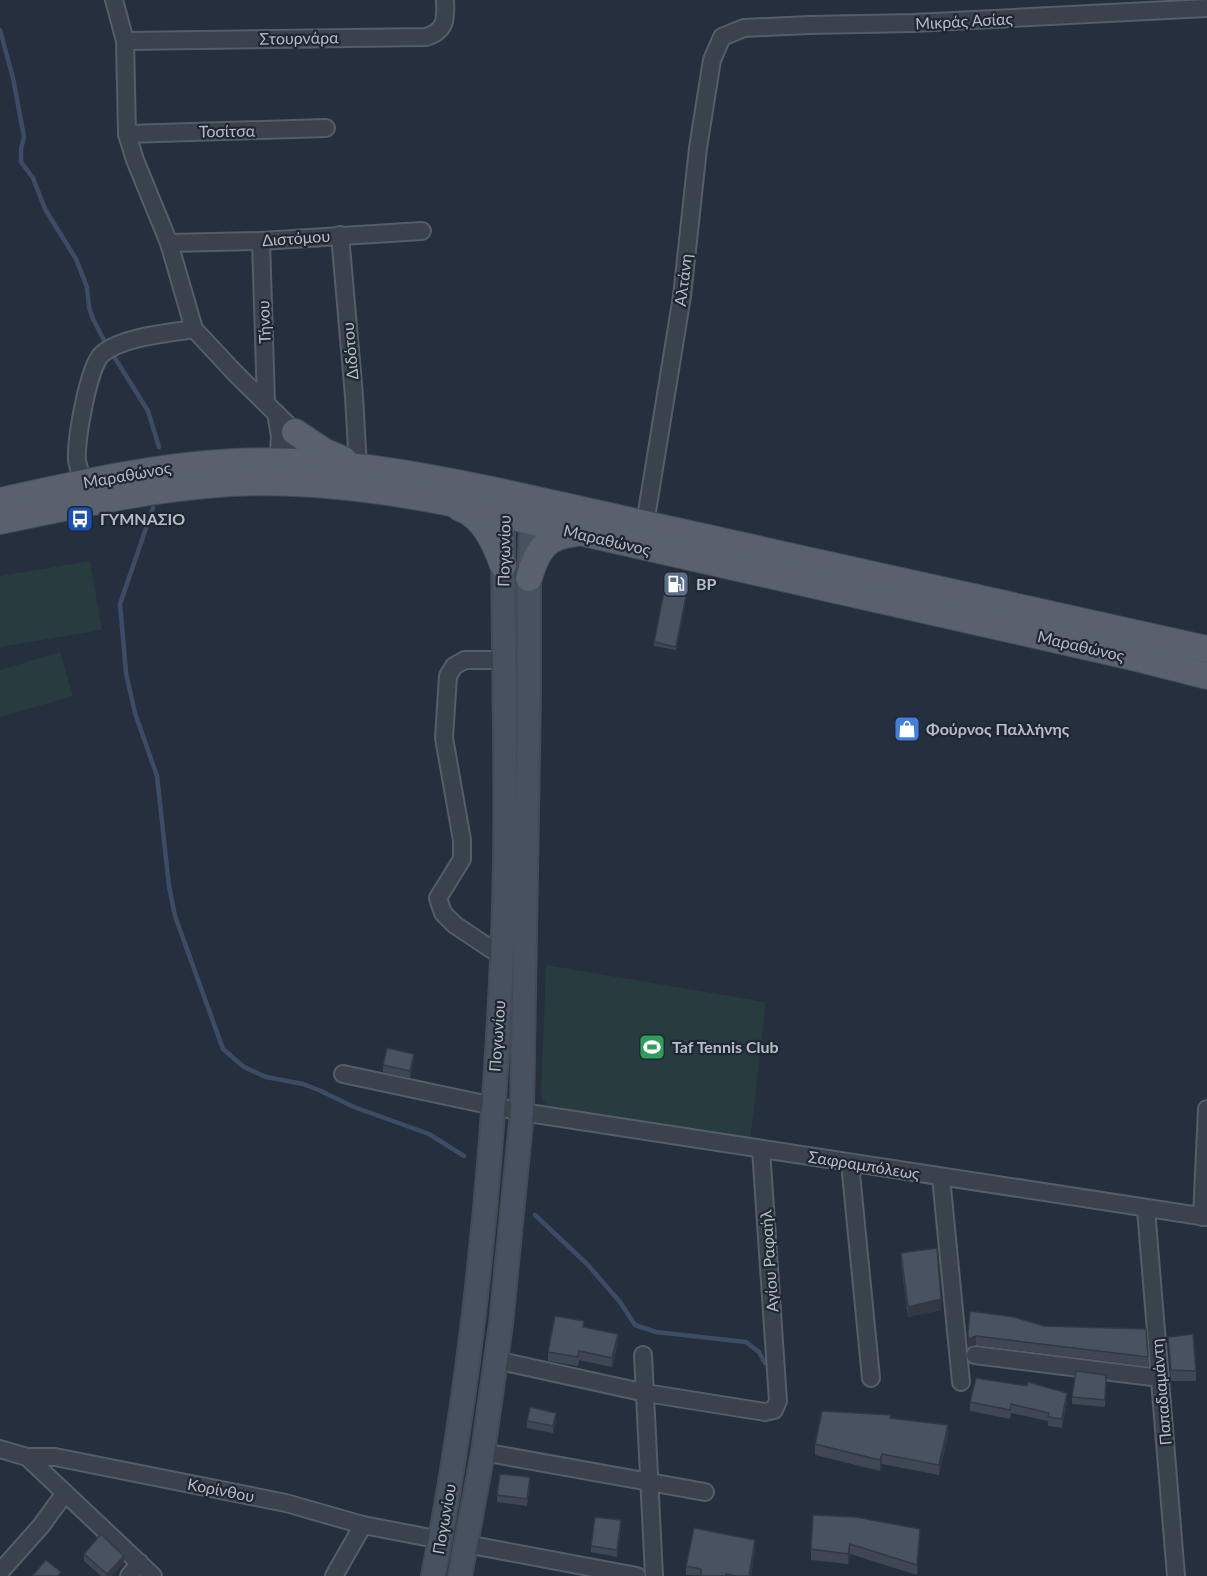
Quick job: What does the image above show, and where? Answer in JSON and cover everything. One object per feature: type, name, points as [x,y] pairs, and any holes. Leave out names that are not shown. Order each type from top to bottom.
[{"type":"main road","points":[[295,432],[325,452],[358,466]]},
{"type":"main road","name":"Μαραθώνος","points":[[0,501],[83,483],[188,465],[287,473],[358,488],[446,502],[505,504]]},
{"type":"main road","name":"Μαραθώνος","points":[[0,521],[142,493],[287,473],[358,466],[414,474],[532,511],[645,524],[1207,649]]},
{"type":"main road","points":[[446,502],[465,510],[483,525],[503,565]]},
{"type":"main road","name":"Πογωνίου","points":[[433,1576],[454,1458],[476,1296],[486,1205],[493,1106],[502,957],[505,504]]},
{"type":"main road","name":"Μαραθώνος","points":[[532,511],[576,533],[1207,676]]},
{"type":"main road","name":"Πογωνίου","points":[[460,1576],[483,1452],[496,1360],[522,1112],[529,578],[532,511]]},
{"type":"main road","points":[[529,578],[534,562],[544,546],[555,537],[576,533]]},
{"type":"street","points":[[114,0],[125,41],[127,134],[135,160],[169,243],[194,328],[295,432],[287,473]]},
{"type":"street","name":"Στουρνάρα","points":[[125,41],[426,37],[435,34],[442,26],[446,15],[445,0]]},
{"type":"street","name":"Μικράς Ασίας","points":[[723,37],[744,28],[913,23],[1207,8]]},
{"type":"street","name":"Αλτάνη","points":[[645,524],[682,296],[698,148],[710,71],[712,60],[723,37]]},
{"type":"street","name":"Τοσίτσα","points":[[127,134],[326,128]]},
{"type":"street","name":"Διστόμου","points":[[169,243],[261,241],[422,231]]},
{"type":"street","name":"Διδότου","points":[[340,236],[358,466]]},
{"type":"street","name":"Τήνου","points":[[261,241],[271,408],[280,436],[287,473]]},
{"type":"street","points":[[83,483],[77,460],[85,401],[94,364],[102,354],[118,344],[194,328]]},
{"type":"street","points":[[502,957],[455,925],[442,913],[438,898],[462,859],[462,840],[444,738],[448,676],[454,666],[465,660],[504,660]]},
{"type":"street","points":[[343,1074],[493,1106]]},
{"type":"street","name":"Σαφραμπόλεως","points":[[493,1106],[1204,1217]]},
{"type":"street","points":[[1204,1217],[1207,1109]]},
{"type":"street","name":"Αγίου Ραφαήλ","points":[[646,1393],[770,1412],[777,1406],[761,1149]]},
{"type":"street","points":[[849,1163],[871,1378]]},
{"type":"street","points":[[941,1177],[962,1382]]},
{"type":"street","name":"Παπαδιαμάντη","points":[[1146,1209],[1176,1576]]},
{"type":"street","points":[[643,1355],[654,1576]]},
{"type":"street","points":[[975,1355],[1160,1378]]},
{"type":"street","points":[[496,1360],[646,1393]]},
{"type":"street","name":"Κορίνθου","points":[[0,1449],[27,1457],[55,1457],[274,1500],[363,1525],[441,1540]]},
{"type":"street","points":[[483,1452],[705,1492]]},
{"type":"street","points":[[27,1457],[65,1493],[134,1570],[153,1576]]},
{"type":"street","points":[[0,1572],[41,1526],[65,1493]]},
{"type":"street","points":[[334,1576],[363,1525]]},
{"type":"street","points":[[466,1544],[637,1576]]},
{"type":"shaded area","points":[[90,561],[102,630],[0,647],[0,576]]},
{"type":"shaded area","points":[[60,652],[73,696],[0,717],[0,670]]},
{"type":"shaded area","name":"Taf Tennis Club","points":[[546,965],[766,1002],[750,1142],[551,1109],[543,1101],[541,1093]]},
{"type":"building","points":[[668,572],[690,576],[676,647],[654,642]]},
{"type":"building","points":[[387,1048],[414,1054],[410,1071],[383,1065]]},
{"type":"building","points":[[937,1248],[941,1299],[908,1307],[901,1253]]},
{"type":"building","points":[[970,1311],[1014,1317],[1044,1326],[1146,1329],[1148,1357],[976,1336],[968,1339]]},
{"type":"building","points":[[555,1316],[584,1321],[583,1327],[618,1334],[612,1358],[579,1351],[578,1357],[548,1352]]},
{"type":"building","points":[[1193,1334],[1196,1371],[1171,1370],[1168,1337]]},
{"type":"building","points":[[1076,1371],[1106,1375],[1105,1400],[1072,1397]]},
{"type":"building","points":[[976,1378],[1027,1386],[1028,1382],[1067,1393],[1062,1419],[1048,1417],[1049,1413],[1011,1404],[1010,1410],[970,1402]]},
{"type":"building","points":[[530,1407],[556,1413],[553,1426],[527,1421]]},
{"type":"building","points":[[822,1411],[891,1415],[890,1418],[948,1425],[939,1465],[882,1454],[880,1460],[815,1444]]},
{"type":"building","points":[[500,1474],[530,1477],[527,1499],[497,1495]]},
{"type":"building","points":[[813,1515],[856,1517],[920,1529],[917,1565],[850,1544],[848,1554],[811,1549]]},
{"type":"building","points":[[595,1517],[621,1520],[617,1550],[591,1546]]},
{"type":"building","points":[[694,1528],[755,1540],[749,1576],[726,1574],[726,1576],[701,1576],[701,1569],[686,1566]]},
{"type":"building","points":[[101,1534],[124,1556],[107,1574],[84,1554]]},
{"type":"building","points":[[46,1560],[61,1572],[58,1576],[32,1576]]},
{"type":"waterway","points":[[0,30],[13,78],[24,137],[21,162],[33,178],[45,209],[76,259],[87,287],[93,319],[148,411],[159,447]]},
{"type":"waterway","points":[[153,508],[120,604],[126,673],[135,713],[157,776],[169,886],[175,916],[223,1049],[244,1067],[266,1077],[303,1084],[354,1107],[429,1134],[464,1156]]},
{"type":"waterway","points":[[535,1215],[587,1264],[620,1302],[635,1325],[656,1332],[746,1342],[759,1352],[765,1363]]},
{"type":"place","name":"ΓΥΜΝΑΣΙΟ","points":[[80,519]]},
{"type":"place","name":"BP","points":[[676,584]]},
{"type":"place","name":"Φούρνος Παλλήνης","points":[[907,729]]},
{"type":"place","name":"Taf Tennis Club","points":[[652,1047]]}]
